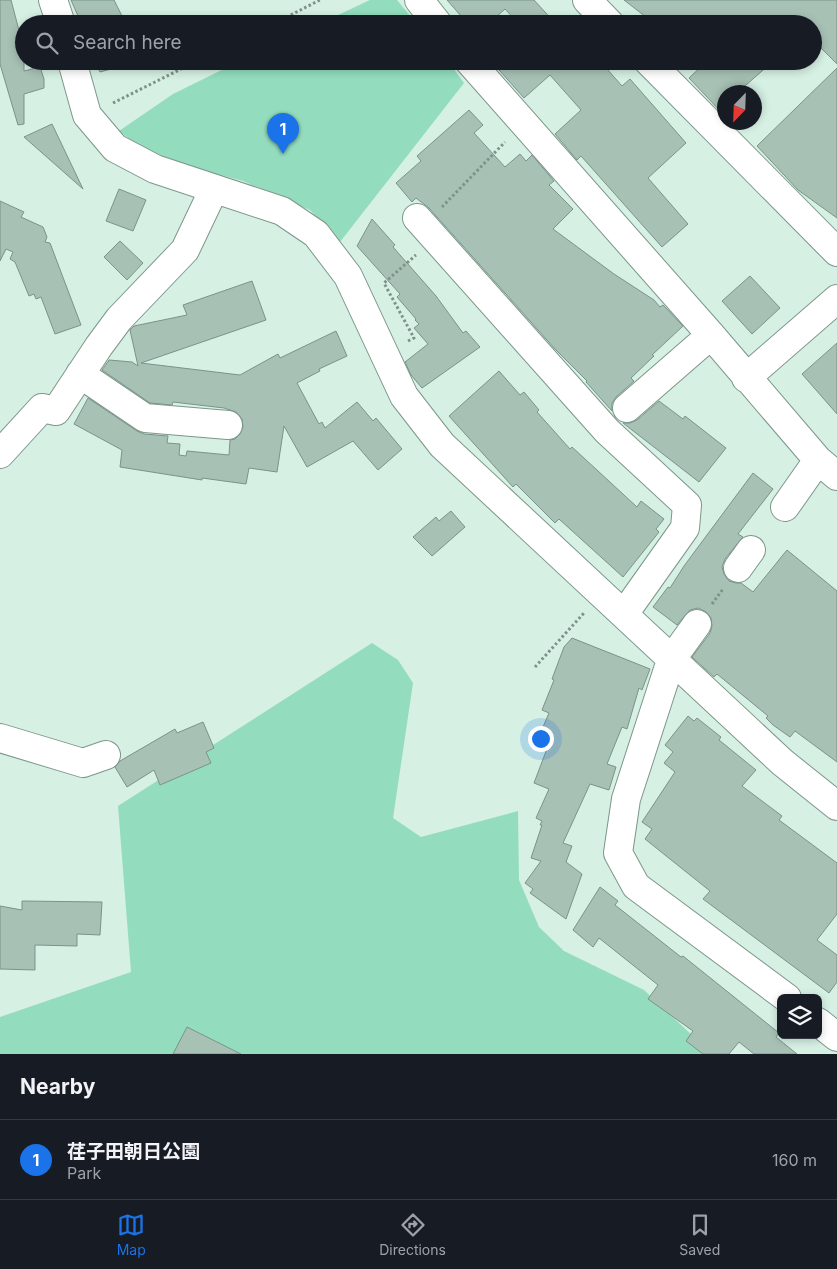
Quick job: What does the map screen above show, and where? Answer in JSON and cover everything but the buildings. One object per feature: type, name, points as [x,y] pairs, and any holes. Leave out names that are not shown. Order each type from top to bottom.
[{"type":"street","points":[[53,0],[57,15]]},
{"type":"street","points":[[419,0],[431,15]]},
{"type":"street","points":[[587,0],[601,15]]},
{"type":"street","points":[[74,70],[87,115],[115,148],[155,169],[282,211],[316,234],[348,276],[404,396],[442,445],[782,762],[837,806]]},
{"type":"street","points":[[477,70],[711,335],[746,378],[828,468],[784,507]]},
{"type":"street","points":[[657,70],[837,252]]},
{"type":"street","points":[[0,454],[42,408],[56,412],[119,319],[185,250],[214,189]]},
{"type":"street","points":[[420,222],[607,430],[688,505],[685,528],[624,614]]},
{"type":"street","points":[[746,378],[837,299]]},
{"type":"street","points":[[627,408],[711,335]]},
{"type":"street","points":[[80,374],[145,418],[228,425]]},
{"type":"street","points":[[697,624],[671,660],[626,799],[618,853],[636,886],[782,994]]},
{"type":"street","points":[[0,738],[83,763],[106,755]]},
{"type":"street","points":[[822,1025],[837,1037]]},
{"type":"path","points":[[291,15],[320,0]]},
{"type":"path","points":[[87,115],[179,70]]},
{"type":"path","points":[[420,222],[523,124]]},
{"type":"path","points":[[405,265],[384,283],[414,338]]},
{"type":"path","points":[[697,624],[745,559]]},
{"type":"path","points":[[535,667],[601,594]]},
{"type":"green space","points":[[370,0],[397,0],[410,15],[338,15]]},
{"type":"green space","points":[[222,70],[455,70],[464,83],[340,242],[310,210],[243,181],[180,164],[136,144],[119,131],[173,94]]},
{"type":"green space","points":[[372,643],[398,660],[413,683],[393,818],[421,837],[518,811],[519,880],[539,927],[564,951],[644,990],[712,1054],[0,1054],[0,1017],[131,972],[118,806]]},
{"type":"place","name":"荏子田朝日公園","points":[[283,154]]}]
